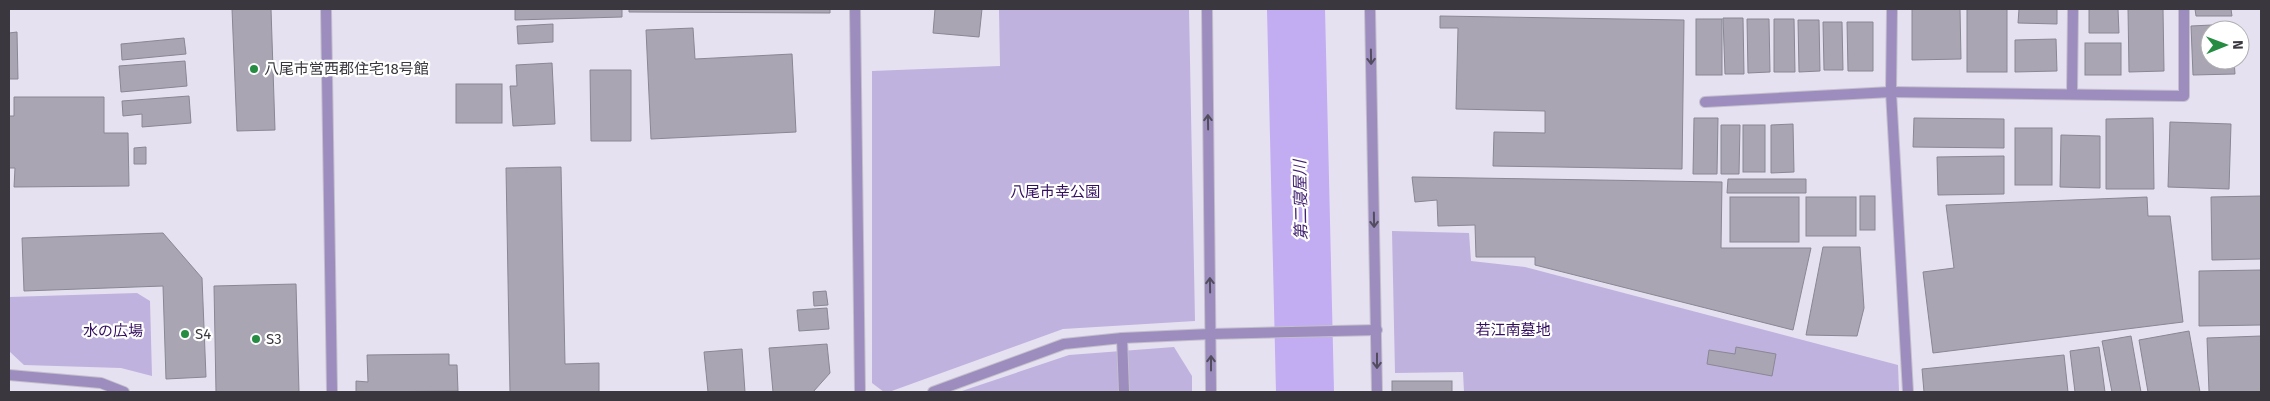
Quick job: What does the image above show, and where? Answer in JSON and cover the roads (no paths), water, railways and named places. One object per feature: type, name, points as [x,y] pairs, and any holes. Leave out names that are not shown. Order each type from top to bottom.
[{"type":"street","points":[[326,9],[332,392]]},
{"type":"street","points":[[855,9],[860,392]]},
{"type":"street","points":[[1207,9],[1211,392]]},
{"type":"street","points":[[1370,9],[1377,392]]},
{"type":"street","points":[[1892,9],[1891,92],[1908,392]]},
{"type":"street","points":[[2072,94],[2073,9]]},
{"type":"street","points":[[1705,102],[1891,92],[2184,96],[2184,9]]},
{"type":"street","points":[[933,392],[1064,344],[1122,338],[1211,334],[1377,330]]},
{"type":"street","points":[[1122,338],[1124,392]]},
{"type":"street","points":[[9,375],[124,392]]},
{"type":"waterway","name":"第二寝屋川","points":[[1296,9],[1305,392]]},
{"type":"place","name":"八尾市営西郡住宅18号館","points":[[254,69]]},
{"type":"place","name":"S4","points":[[185,334]]},
{"type":"place","name":"S3","points":[[256,339]]},
{"type":"park label","name":"八尾市幸公園","points":[[1055,192]]},
{"type":"park label","name":"若江南墓地","points":[[1513,330]]},
{"type":"park label","name":"水の広場","points":[[113,331]]}]
